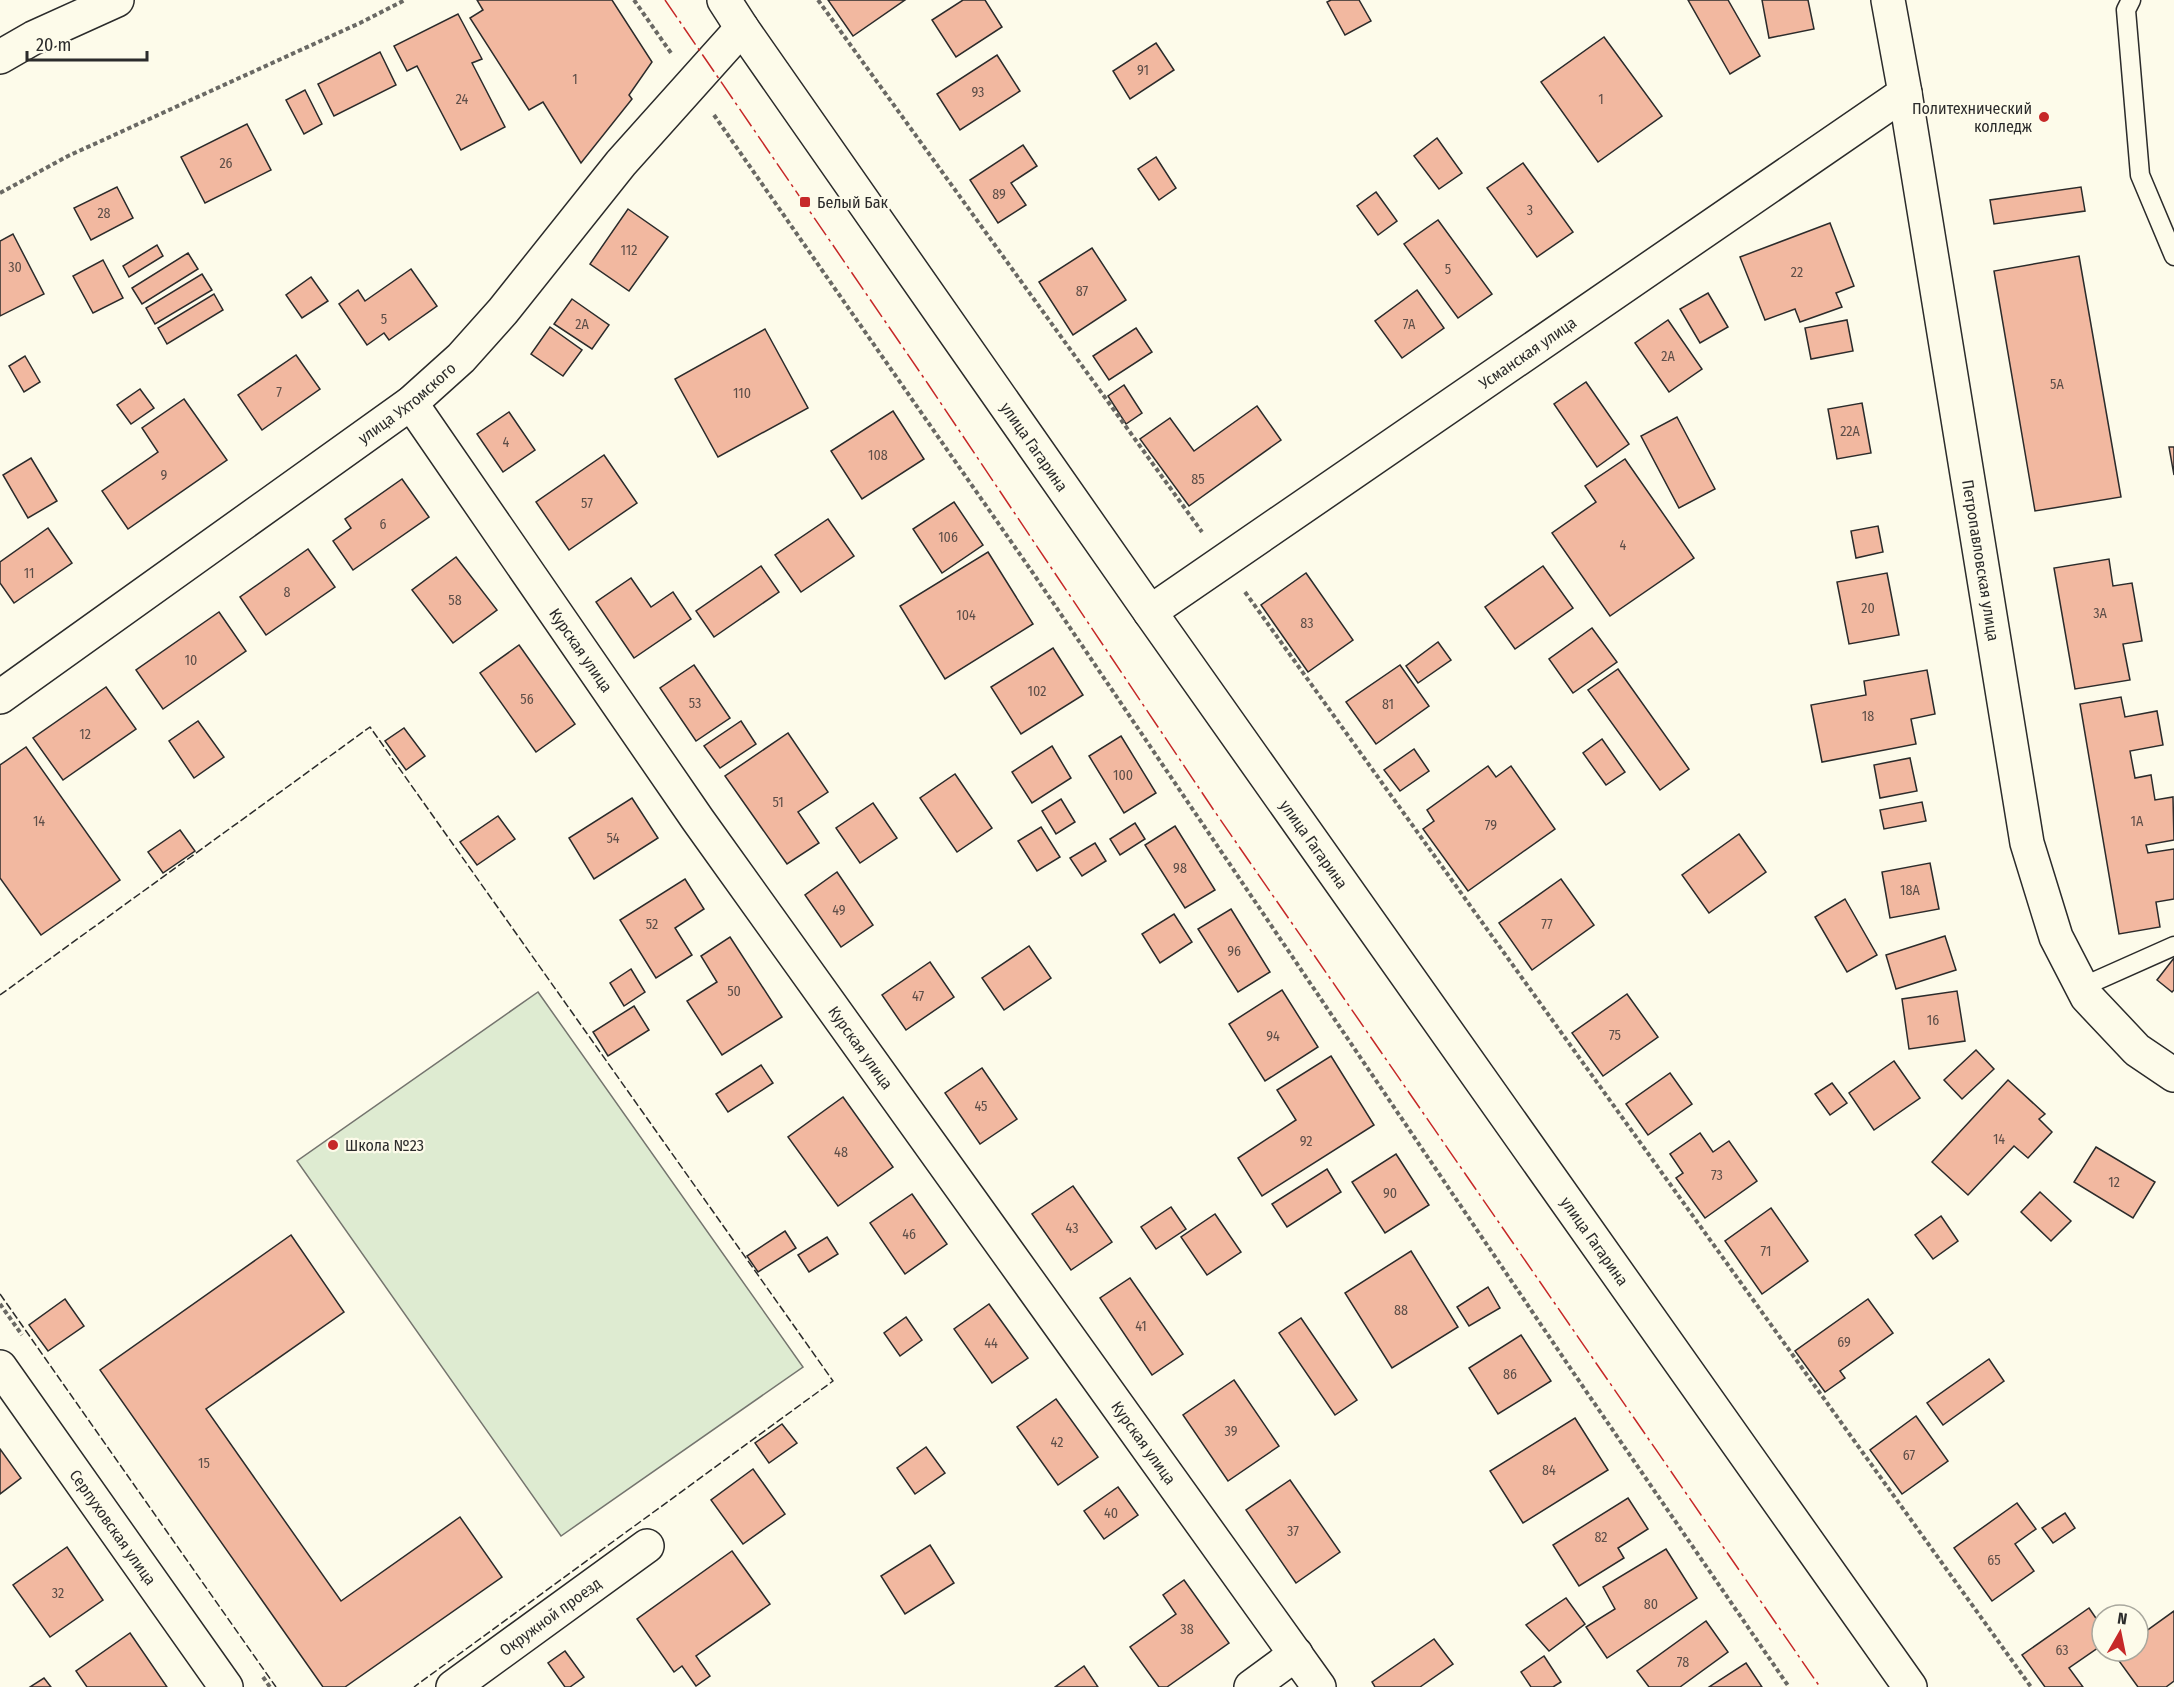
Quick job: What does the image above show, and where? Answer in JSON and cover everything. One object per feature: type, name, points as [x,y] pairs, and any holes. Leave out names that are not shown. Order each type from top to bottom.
[{"type":"street","name":"улица Гагарина","points":[[724,0],[1150,612],[1910,1687]]},
{"type":"street","name":"Петропавловская улица","points":[[1888,0],[2026,843],[2056,937],[2087,997],[2137,1050],[2174,1075]]},
{"type":"street","points":[[0,57],[111,1]]},
{"type":"street","name":"улица Ухтомского","points":[[0,697],[411,403],[461,358],[503,311],[621,163],[742,28]]},
{"type":"street","name":"Усманская улица","points":[[1150,612],[1905,93]]},
{"type":"street","name":"Курская улица","points":[[411,403],[698,820],[1319,1687]]},
{"type":"street","name":"Серпуховская улица","points":[[0,1367],[226,1687]]},
{"type":"street","name":"Окружной проезд","points":[[453,1687],[647,1546]]},
{"type":"street","points":[[1251,1687],[1296,1654]]},
{"type":"lane","points":[[2131,0],[2126,10],[2140,175],[2174,256]]},
{"type":"lane","points":[[2082,987],[2174,946]]},
{"type":"path","points":[[0,193],[68,156],[360,23],[405,0]]},
{"type":"path","points":[[634,0],[1035,576],[1577,1378],[1789,1687]]},
{"type":"path","points":[[818,0],[2031,1687]]},
{"type":"green space","points":[[538,992],[803,1367],[561,1536],[297,1161]]},
{"type":"building","points":[[477,0],[612,0],[652,62],[629,95],[632,99],[581,163],[543,102],[529,110],[470,18],[483,10]]},
{"type":"building","points":[[828,0],[905,0],[853,36]]},
{"type":"building","points":[[963,0],[985,0],[1002,27],[956,57],[932,20]]},
{"type":"building","points":[[1359,0],[1371,21],[1345,35],[1327,2]]},
{"type":"building","points":[[1688,0],[1728,0],[1760,56],[1730,74]]},
{"type":"building","points":[[1762,0],[1808,0],[1814,29],[1769,38]]},
{"type":"building","points":[[458,14],[482,59],[472,63],[505,127],[461,150],[417,66],[407,71],[394,46]]},
{"type":"building","points":[[1604,37],[1662,116],[1598,162],[1541,82]]},
{"type":"building","points":[[1156,43],[1174,70],[1130,99],[1113,71]]},
{"type":"building","points":[[380,52],[396,85],[334,116],[318,84]]},
{"type":"building","points":[[997,55],[1020,91],[960,130],[937,94]]},
{"type":"building","points":[[305,90],[322,124],[304,134],[286,100]]},
{"type":"building","points":[[247,124],[271,170],[205,203],[181,157]]},
{"type":"building","points":[[1437,138],[1462,173],[1439,189],[1414,156]]},
{"type":"building","points":[[1023,145],[1037,166],[1011,183],[1026,205],[998,223],[970,180]]},
{"type":"building","points":[[1156,157],[1176,188],[1159,200],[1138,169]]},
{"type":"building","points":[[1523,163],[1573,232],[1537,257],[1487,188]]},
{"type":"building","points":[[117,187],[133,218],[91,240],[74,208]]},
{"type":"building","points":[[2081,187],[2085,211],[1994,224],[1990,200]]},
{"type":"building","points":[[1376,192],[1397,221],[1378,235],[1357,206]]},
{"type":"building","points":[[628,209],[668,237],[629,291],[590,264]]},
{"type":"building","points":[[1438,220],[1492,294],[1458,318],[1404,244]]},
{"type":"building","points":[[1830,223],[1854,286],[1836,293],[1842,307],[1800,322],[1795,309],[1765,320],[1740,257]]},
{"type":"building","points":[[13,234],[44,294],[0,316],[0,241]]},
{"type":"building","points":[[157,245],[163,256],[129,277],[123,266]]},
{"type":"building","points":[[1092,248],[1126,300],[1073,335],[1039,282]]},
{"type":"building","points":[[188,253],[198,269],[142,304],[132,288]]},
{"type":"building","points":[[2079,256],[2121,497],[2035,511],[1994,271]]},
{"type":"building","points":[[103,260],[123,298],[93,313],[73,276]]},
{"type":"building","points":[[411,269],[437,306],[389,340],[384,333],[367,345],[339,304],[358,290],[365,301]]},
{"type":"building","points":[[202,274],[212,290],[155,324],[146,308]]},
{"type":"building","points":[[311,277],[328,301],[302,318],[286,295]]},
{"type":"building","points":[[1417,290],[1444,328],[1402,358],[1375,321]]},
{"type":"building","points":[[1708,293],[1728,327],[1700,343],[1680,309]]},
{"type":"building","points":[[214,294],[223,310],[167,344],[158,328]]},
{"type":"building","points":[[572,299],[609,325],[592,349],[554,324]]},
{"type":"building","points":[[1668,320],[1702,369],[1669,392],[1635,343]]},
{"type":"building","points":[[1847,320],[1853,351],[1811,359],[1805,328]]},
{"type":"building","points":[[550,327],[582,350],[563,376],[531,354]]},
{"type":"building","points":[[1136,328],[1152,352],[1109,380],[1093,356]]},
{"type":"building","points":[[765,329],[808,408],[718,457],[675,379]]},
{"type":"building","points":[[296,355],[320,389],[262,430],[238,395]]},
{"type":"building","points":[[25,356],[40,382],[24,392],[9,366]]},
{"type":"building","points":[[1586,382],[1629,444],[1597,467],[1554,404]]},
{"type":"building","points":[[1124,385],[1142,413],[1126,424],[1108,396]]},
{"type":"building","points":[[140,389],[154,408],[131,424],[117,405]]},
{"type":"building","points":[[184,399],[227,460],[128,529],[102,491],[158,452],[142,428]]},
{"type":"building","points":[[1862,403],[1871,453],[1837,459],[1828,409]]},
{"type":"building","points":[[1257,406],[1281,440],[1189,506],[1140,439],[1170,418],[1194,451]]},
{"type":"building","points":[[893,411],[924,459],[862,499],[831,451]]},
{"type":"building","points":[[509,412],[535,450],[503,472],[477,434]]},
{"type":"building","points":[[1677,417],[1715,489],[1679,508],[1641,436]]},
{"type":"building","points":[[2169,447],[2174,447],[2174,475]]},
{"type":"building","points":[[604,455],[637,503],[569,550],[536,502]]},
{"type":"building","points":[[31,458],[57,501],[28,518],[3,475]]},
{"type":"building","points":[[1625,459],[1694,558],[1610,616],[1552,533],[1596,502],[1585,486]]},
{"type":"building","points":[[402,479],[429,517],[353,570],[333,541],[351,528],[345,519]]},
{"type":"building","points":[[954,502],[983,545],[942,573],[913,529]]},
{"type":"building","points":[[828,519],[854,556],[801,592],[775,555]]},
{"type":"building","points":[[1878,526],[1883,552],[1856,558],[1851,531]]},
{"type":"building","points":[[48,528],[72,563],[14,603],[0,583],[0,562]]},
{"type":"building","points":[[308,549],[335,587],[266,635],[240,597]]},
{"type":"building","points":[[988,552],[1033,624],[945,679],[900,606]]},
{"type":"building","points":[[456,557],[497,610],[453,643],[412,590]]},
{"type":"building","points":[[2109,559],[2113,586],[2132,583],[2142,641],[2123,644],[2130,680],[2075,689],[2054,568]]},
{"type":"building","points":[[761,566],[779,592],[714,637],[696,611]]},
{"type":"building","points":[[1543,566],[1573,608],[1515,649],[1485,607]]},
{"type":"building","points":[[1306,573],[1353,640],[1308,672],[1261,605]]},
{"type":"building","points":[[1887,573],[1899,635],[1849,644],[1837,582]]},
{"type":"building","points":[[631,578],[651,607],[673,592],[691,619],[634,658],[596,602]]},
{"type":"building","points":[[219,612],[246,651],[163,709],[136,670]]},
{"type":"building","points":[[1592,628],[1617,662],[1573,693],[1549,659]]},
{"type":"building","points":[[1438,642],[1451,660],[1418,683],[1406,666]]},
{"type":"building","points":[[519,645],[575,724],[536,752],[480,673]]},
{"type":"building","points":[[1053,648],[1083,695],[1021,734],[991,687]]},
{"type":"building","points":[[694,665],[730,718],[696,741],[660,688]]},
{"type":"building","points":[[1400,665],[1429,706],[1376,744],[1346,702]]},
{"type":"building","points":[[1618,669],[1689,769],[1660,790],[1588,690]]},
{"type":"building","points":[[1927,670],[1935,714],[1911,719],[1916,744],[1822,762],[1811,705],[1866,695],[1864,681]]},
{"type":"building","points":[[106,687],[136,729],[63,780],[33,738]]},
{"type":"building","points":[[2121,697],[2125,717],[2157,711],[2163,745],[2130,751],[2135,778],[2151,775],[2155,800],[2173,797],[2174,840],[2146,845],[2148,853],[2174,849],[2174,899],[2156,902],[2160,927],[2119,934],[2080,704]]},
{"type":"building","points":[[198,721],[224,757],[194,778],[169,741]]},
{"type":"building","points":[[741,721],[756,744],[720,768],[704,746]]},
{"type":"building","points":[[404,728],[425,756],[406,770],[385,741]]},
{"type":"building","points":[[788,733],[828,792],[798,812],[819,843],[787,864],[725,776]]},
{"type":"building","points":[[1121,736],[1156,793],[1124,813],[1089,756]]},
{"type":"building","points":[[1602,739],[1625,772],[1606,785],[1583,753]]},
{"type":"building","points":[[1052,746],[1071,778],[1032,803],[1012,772]]},
{"type":"building","points":[[26,747],[120,880],[41,935],[0,878],[0,765]]},
{"type":"building","points":[[1414,749],[1429,771],[1400,791],[1384,770]]},
{"type":"building","points":[[1910,758],[1917,791],[1880,798],[1874,765]]},
{"type":"building","points":[[1488,766],[1496,777],[1511,766],[1555,829],[1468,891],[1423,829],[1434,821],[1427,810]]},
{"type":"building","points":[[955,774],[992,828],[957,852],[920,798]]},
{"type":"building","points":[[632,798],[658,838],[594,879],[569,838]]},
{"type":"building","points":[[1061,799],[1075,822],[1056,834],[1042,811]]},
{"type":"building","points":[[1922,802],[1926,821],[1884,829],[1880,810]]},
{"type":"building","points":[[873,803],[897,838],[860,863],[836,828]]},
{"type":"building","points":[[498,816],[515,839],[477,865],[460,842]]},
{"type":"building","points":[[1135,823],[1145,839],[1120,855],[1110,839]]},
{"type":"building","points":[[1175,826],[1215,890],[1185,908],[1145,845]]},
{"type":"building","points":[[1041,827],[1060,857],[1037,871],[1018,841]]},
{"type":"building","points":[[180,830],[195,851],[163,873],[148,852]]},
{"type":"building","points":[[1739,834],[1766,872],[1709,913],[1682,875]]},
{"type":"building","points":[[1095,843],[1106,861],[1082,876],[1070,858]]},
{"type":"building","points":[[1930,863],[1939,909],[1890,918],[1882,872]]},
{"type":"building","points":[[837,872],[873,925],[841,947],[805,895]]},
{"type":"building","points":[[685,879],[704,909],[675,928],[692,955],[656,978],[620,920]]},
{"type":"building","points":[[1561,879],[1594,925],[1532,970],[1499,923]]},
{"type":"building","points":[[1845,899],[1877,955],[1847,972],[1815,917]]},
{"type":"building","points":[[1231,909],[1270,972],[1238,992],[1198,929]]},
{"type":"building","points":[[1174,914],[1192,942],[1160,963],[1142,934]]},
{"type":"building","points":[[1945,936],[1956,970],[1896,989],[1886,955]]},
{"type":"building","points":[[730,937],[782,1017],[722,1055],[687,1001],[717,982],[701,956]]},
{"type":"building","points":[[1029,946],[1051,978],[1004,1010],[982,978]]},
{"type":"building","points":[[2174,958],[2174,990],[2172,992],[2157,980]]},
{"type":"building","points":[[930,962],[954,997],[906,1030],[882,995]]},
{"type":"building","points":[[631,969],[645,992],[624,1006],[610,983]]},
{"type":"building","points":[[1282,990],[1318,1047],[1265,1081],[1229,1024]]},
{"type":"building","points":[[1957,991],[1965,1041],[1909,1049],[1902,999]]},
{"type":"building","points":[[1627,994],[1658,1037],[1603,1076],[1572,1033]]},
{"type":"building","points":[[634,1006],[649,1030],[608,1056],[593,1032]]},
{"type":"building","points":[[1976,1050],[1994,1069],[1962,1099],[1944,1080]]},
{"type":"building","points":[[1331,1056],[1374,1125],[1262,1196],[1238,1158],[1296,1120],[1277,1090]]},
{"type":"building","points":[[1894,1061],[1920,1098],[1874,1130],[1849,1093]]},
{"type":"building","points":[[761,1065],[773,1083],[728,1112],[716,1094]]},
{"type":"building","points":[[982,1068],[1017,1119],[980,1144],[945,1093]]},
{"type":"building","points":[[1670,1073],[1692,1104],[1648,1135],[1626,1104]]},
{"type":"building","points":[[2008,1080],[2045,1114],[2039,1119],[2052,1132],[2028,1158],[2014,1146],[1968,1195],[1932,1162]]},
{"type":"building","points":[[1832,1083],[1847,1103],[1830,1115],[1815,1094]]},
{"type":"building","points":[[843,1097],[893,1167],[838,1206],[788,1137]]},
{"type":"building","points":[[1700,1133],[1713,1152],[1729,1141],[1757,1181],[1705,1218],[1676,1178],[1683,1173],[1670,1154]]},
{"type":"building","points":[[2096,1147],[2155,1182],[2133,1218],[2074,1182]]},
{"type":"building","points":[[1396,1154],[1429,1205],[1385,1233],[1352,1182]]},
{"type":"building","points":[[1327,1169],[1341,1192],[1287,1227],[1272,1204]]},
{"type":"building","points":[[1073,1186],[1112,1242],[1071,1270],[1032,1214]]},
{"type":"building","points":[[2040,1192],[2071,1221],[2051,1241],[2021,1212]]},
{"type":"building","points":[[912,1194],[947,1244],[905,1274],[870,1223]]},
{"type":"building","points":[[1171,1207],[1186,1229],[1156,1249],[1141,1227]]},
{"type":"building","points":[[1771,1208],[1808,1261],[1762,1294],[1725,1241]]},
{"type":"building","points":[[1215,1214],[1241,1252],[1207,1275],[1181,1237]]},
{"type":"building","points":[[1941,1216],[1958,1241],[1933,1259],[1915,1235]]},
{"type":"building","points":[[785,1231],[796,1248],[758,1272],[747,1256]]},
{"type":"building","points":[[291,1235],[344,1312],[206,1409],[341,1601],[460,1517],[502,1577],[345,1687],[323,1687],[100,1370]]},
{"type":"building","points":[[827,1237],[838,1254],[809,1272],[798,1255]]},
{"type":"building","points":[[1411,1251],[1458,1327],[1392,1368],[1345,1293]]},
{"type":"building","points":[[1130,1278],[1183,1354],[1152,1375],[1100,1298]]},
{"type":"building","points":[[1488,1287],[1500,1308],[1469,1326],[1457,1307]]},
{"type":"building","points":[[65,1299],[84,1326],[48,1351],[29,1325]]},
{"type":"building","points":[[1868,1299],[1893,1333],[1840,1371],[1845,1378],[1825,1392],[1795,1351]]},
{"type":"building","points":[[989,1304],[1028,1358],[992,1383],[954,1329]]},
{"type":"building","points":[[906,1317],[922,1340],[900,1356],[884,1333]]},
{"type":"building","points":[[1301,1318],[1357,1400],[1335,1415],[1279,1333]]},
{"type":"building","points":[[1521,1335],[1551,1381],[1498,1414],[1469,1368]]},
{"type":"building","points":[[1989,1359],[2004,1381],[1943,1425],[1927,1403]]},
{"type":"building","points":[[1234,1380],[1279,1446],[1228,1481],[1183,1415]]},
{"type":"building","points":[[1056,1399],[1098,1457],[1058,1485],[1017,1427]]},
{"type":"building","points":[[1916,1416],[1948,1461],[1902,1494],[1870,1450]]},
{"type":"building","points":[[1575,1418],[1608,1470],[1523,1523],[1490,1471]]},
{"type":"building","points":[[782,1424],[797,1443],[769,1463],[755,1443]]},
{"type":"building","points":[[926,1447],[945,1473],[915,1494],[897,1468]]},
{"type":"building","points":[[0,1449],[21,1478],[0,1494]]},
{"type":"building","points":[[753,1469],[785,1514],[743,1544],[711,1500]]},
{"type":"building","points":[[1290,1480],[1340,1552],[1296,1583],[1246,1510]]},
{"type":"building","points":[[1118,1487],[1138,1515],[1104,1539],[1084,1511]]},
{"type":"building","points":[[1628,1498],[1648,1529],[1618,1548],[1624,1558],[1579,1586],[1553,1545]]},
{"type":"building","points":[[2017,1503],[2036,1529],[2015,1544],[2034,1571],[1992,1601],[1954,1548]]},
{"type":"building","points":[[2065,1513],[2075,1528],[2053,1543],[2042,1528]]},
{"type":"building","points":[[930,1545],[954,1583],[905,1614],[881,1576]]},
{"type":"building","points":[[67,1547],[103,1600],[50,1637],[13,1585]]},
{"type":"building","points":[[1666,1549],[1697,1598],[1607,1658],[1586,1627],[1615,1609],[1603,1587]]},
{"type":"building","points":[[732,1551],[770,1604],[696,1656],[710,1676],[696,1686],[682,1666],[674,1672],[637,1619]]},
{"type":"building","points":[[1184,1580],[1229,1643],[1167,1687],[1159,1687],[1130,1647],[1176,1614],[1163,1595]]},
{"type":"building","points":[[1566,1598],[1585,1624],[1549,1651],[1526,1625]]},
{"type":"building","points":[[2089,1608],[2090,1653],[2069,1668],[2083,1687],[2045,1687],[2022,1655]]},
{"type":"building","points":[[2174,1611],[2174,1681],[2166,1687],[2138,1687],[2121,1663],[2150,1663],[2150,1628]]},
{"type":"building","points":[[1706,1621],[1728,1652],[1680,1687],[1649,1687],[1637,1671]]},
{"type":"building","points":[[130,1633],[167,1687],[87,1687],[76,1671]]},
{"type":"building","points":[[1434,1639],[1453,1664],[1420,1687],[1375,1687],[1372,1682]]},
{"type":"building","points":[[565,1651],[584,1677],[570,1687],[565,1687],[548,1663]]},
{"type":"building","points":[[1544,1656],[1561,1682],[1553,1687],[1531,1687],[1521,1672]]},
{"type":"building","points":[[1746,1663],[1762,1687],[1709,1687]]},
{"type":"building","points":[[1084,1666],[1098,1687],[1055,1687]]},
{"type":"building","points":[[44,1678],[51,1687],[30,1687]]},
{"type":"fence","points":[[0,995],[370,727],[833,1381],[414,1687]]},
{"type":"fence","points":[[0,1294],[276,1687]]},
{"type":"power","points":[[665,0],[928,384],[1213,809],[1820,1687]]},
{"type":"place","name":"Политехнический колледж","points":[[2044,117]]},
{"type":"place","name":"Белый Бак","points":[[805,202]]},
{"type":"place","name":"Школа №23","points":[[333,1145]]}]
